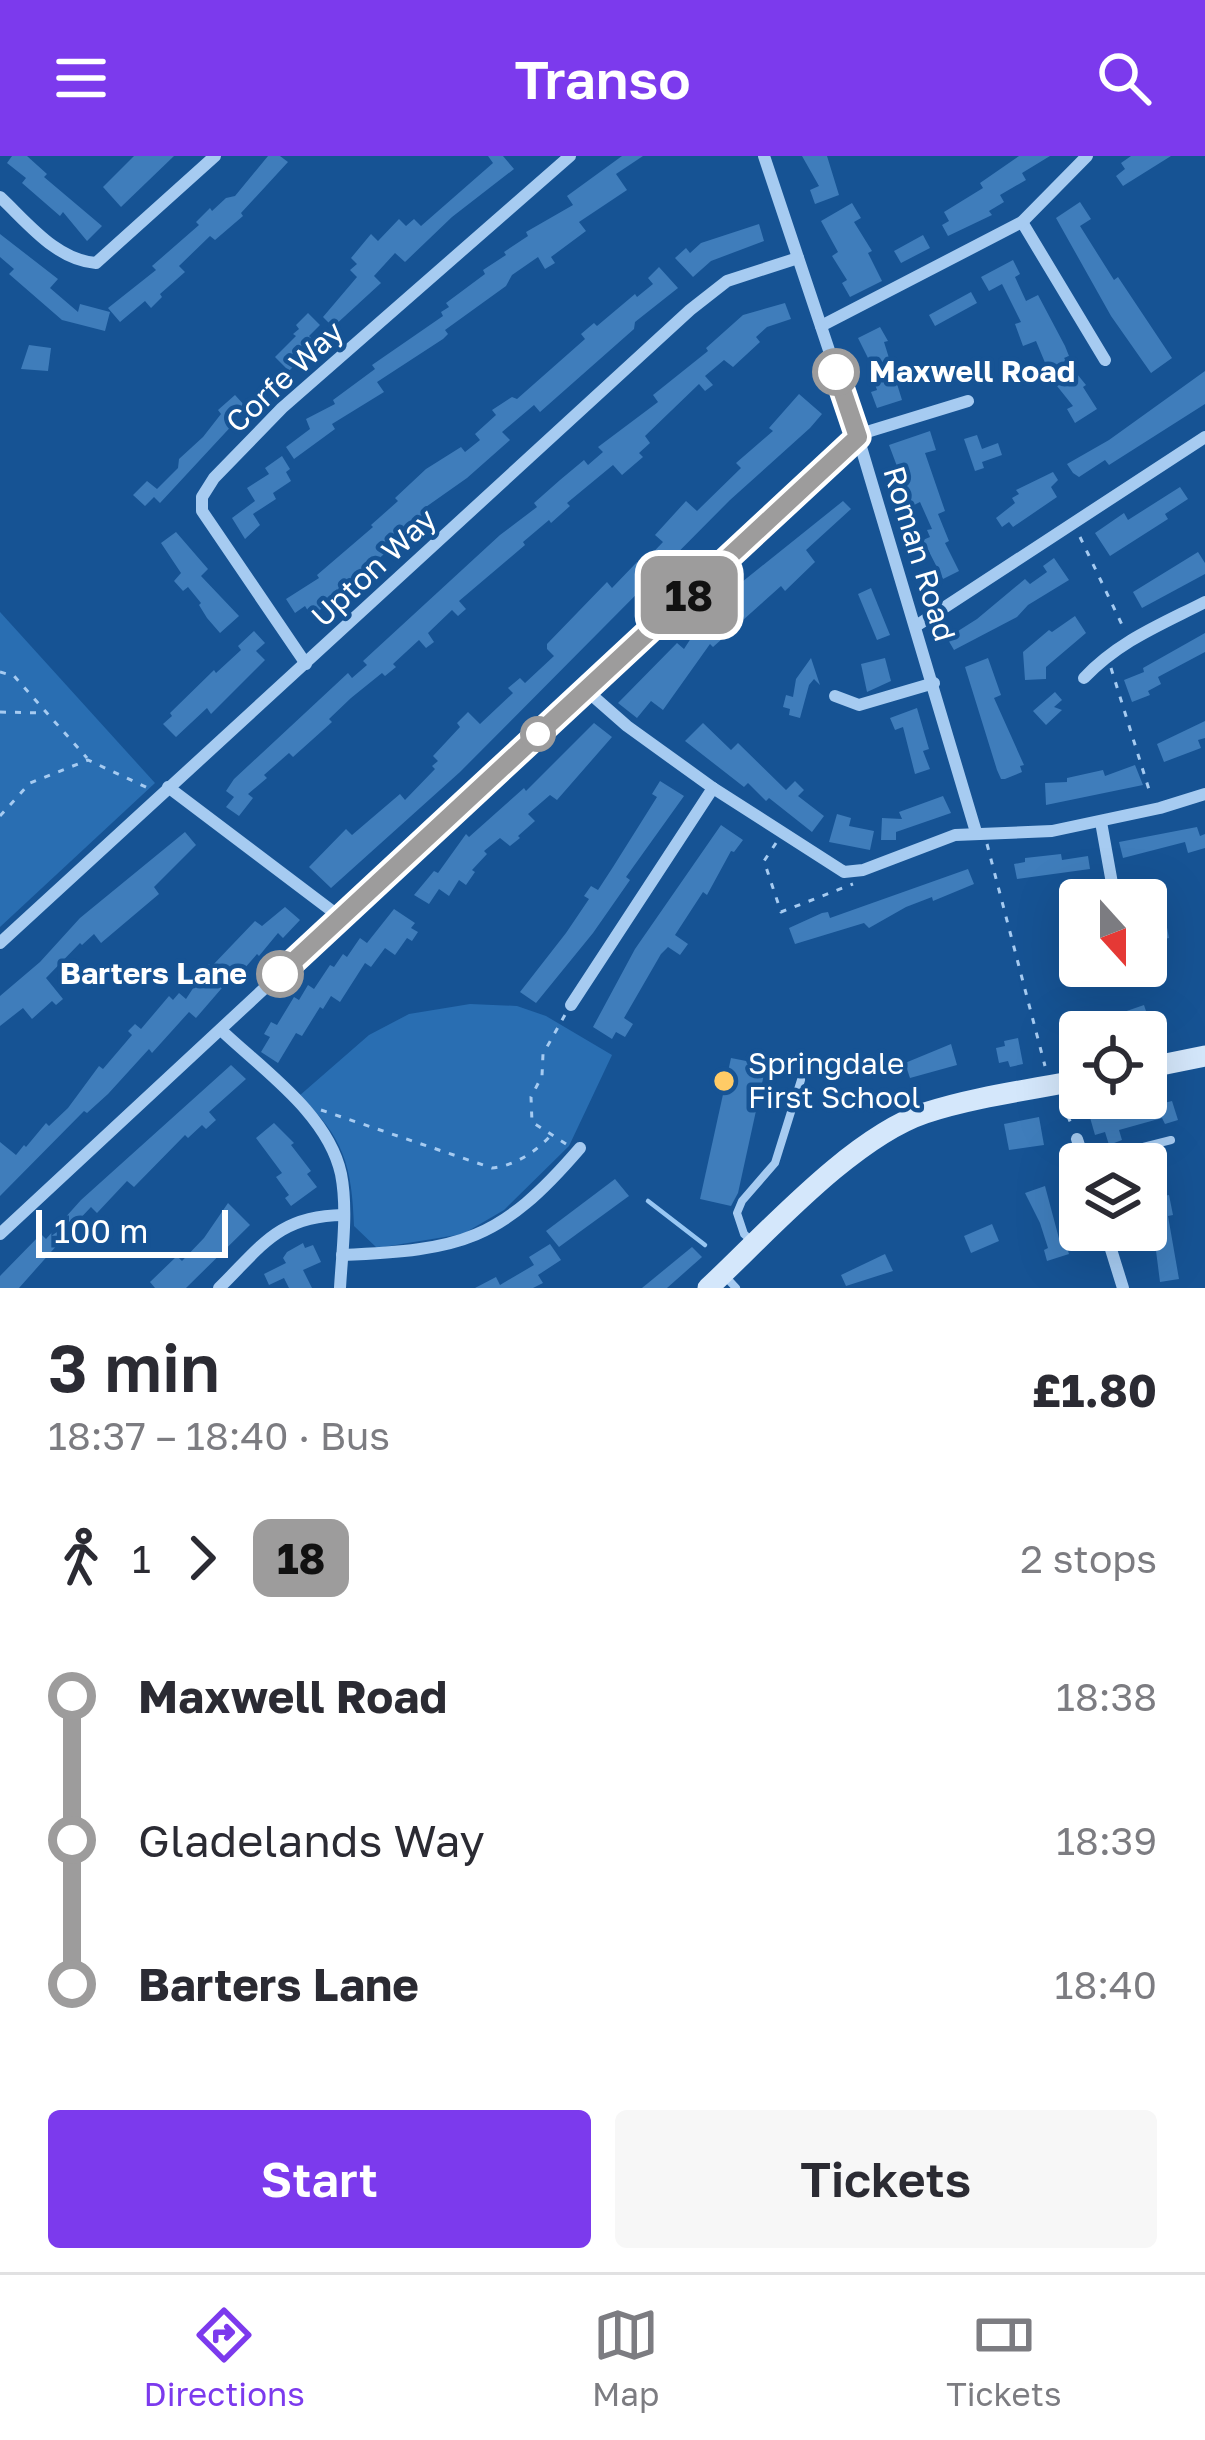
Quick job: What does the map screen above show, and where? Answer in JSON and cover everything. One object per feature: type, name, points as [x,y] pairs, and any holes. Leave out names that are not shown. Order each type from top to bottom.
[{"type":"street","points":[[0,197],[62,253],[78,262],[96,263],[215,156]]},
{"type":"street","name":"Corfe Way","points":[[306,664],[202,512],[202,497],[214,478],[282,408],[554,161],[570,156]]},
{"type":"street","name":"Roman Road","points":[[764,156],[858,436],[980,832]]},
{"type":"street","points":[[821,326],[1022,222],[1087,156]]},
{"type":"street","points":[[1022,222],[1105,360]]},
{"type":"street","name":"Upton Way","points":[[0,943],[690,310],[727,281],[798,258]]},
{"type":"street","points":[[0,1234],[858,436],[968,400]]},
{"type":"street","points":[[916,626],[1205,437]]},
{"type":"street","points":[[1084,678],[1129,639],[1205,602]]},
{"type":"street","points":[[835,696],[859,705],[934,683]]},
{"type":"street","points":[[586,690],[713,788],[844,872],[862,870],[955,835],[1052,831],[1205,794]]},
{"type":"street","points":[[571,1005],[713,788]]},
{"type":"street","points":[[164,790],[340,917]]},
{"type":"street","points":[[1100,822],[1110,879]]},
{"type":"street","points":[[221,1030],[305,1111],[332,1148],[341,1174],[340,1288]]},
{"type":"street","points":[[1167,1063],[1205,1056]]},
{"type":"street","points":[[722,1283],[755,1244],[816,1187],[905,1121],[1059,1085]]},
{"type":"street","points":[[1077,1139],[1078,1143]]},
{"type":"street","points":[[342,1255],[424,1251],[477,1238],[537,1196],[579,1150]]},
{"type":"street","points":[[219,1288],[277,1231],[303,1218],[343,1215]]},
{"type":"street","points":[[1112,1251],[1123,1288]]},
{"type":"lane","points":[[755,1244],[745,1234],[737,1213],[775,1163],[801,1080]]},
{"type":"lane","points":[[1160,1143],[1171,1140]]},
{"type":"path","points":[[1074,524],[1129,639]]},
{"type":"path","points":[[1109,652],[1114,682],[1155,809]]},
{"type":"path","points":[[0,672],[14,676],[88,760],[164,790]]},
{"type":"path","points":[[0,712],[47,713]]},
{"type":"path","points":[[0,816],[30,783],[88,760]]},
{"type":"path","points":[[980,832],[1053,1086],[1077,1139]]},
{"type":"path","points":[[782,835],[764,861],[781,911],[860,882],[862,870]]},
{"type":"path","points":[[571,1005],[543,1054],[542,1076],[531,1097],[532,1122],[579,1150]]},
{"type":"path","points":[[305,1111],[311,1107],[492,1168],[526,1156],[551,1135]]},
{"type":"shaded area","points":[[0,612],[155,783],[0,927]]},
{"type":"shaded area","points":[[470,1004],[517,1006],[546,1016],[612,1055],[569,1146],[504,1210],[463,1234],[377,1248],[354,1226],[348,1169],[336,1139],[299,1096],[369,1035],[409,1014]]},
{"type":"building","points":[[12,156],[27,156],[47,174],[44,177],[102,226],[87,241],[63,212],[60,216],[22,183],[26,178],[7,163]]},
{"type":"building","points":[[134,156],[174,156],[121,207],[103,187]]},
{"type":"building","points":[[268,156],[288,162],[243,216],[215,240],[210,236],[179,266],[185,272],[151,308],[145,301],[120,322],[108,308],[156,270],[152,266],[199,225],[196,222],[210,208],[235,196]]},
{"type":"building","points":[[488,156],[503,156],[514,169],[452,217],[405,262],[395,253],[374,276],[381,283],[333,327],[323,317],[357,277],[350,270],[357,264],[351,258],[371,234],[378,241],[399,219],[406,226],[414,219],[421,226],[493,163]]},
{"type":"building","points":[[622,156],[643,156],[616,174],[627,190],[579,222],[586,231],[551,257],[555,263],[545,269],[538,257],[512,275],[506,286],[445,330],[448,334],[443,339],[377,382],[384,392],[332,424],[335,429],[294,459],[286,447],[310,429],[306,419],[335,404],[333,400],[375,369],[372,365],[443,316],[441,312],[449,307],[446,303],[528,236],[526,232],[573,205],[567,196]]},
{"type":"building","points":[[802,156],[827,156],[839,195],[815,204],[810,190],[819,186]]},
{"type":"building","points":[[1019,156],[1050,156],[1022,173],[1026,180],[1000,195],[1004,202],[989,211],[992,215],[948,236],[942,225],[949,221],[944,212],[983,188],[980,183]]},
{"type":"building","points":[[1131,156],[1171,156],[1123,186],[1116,176],[1125,169],[1121,163]]},
{"type":"building","points":[[1080,202],[1091,219],[1080,226],[1172,358],[1151,373],[1111,316],[1056,218]]},
{"type":"building","points":[[852,203],[861,218],[854,222],[872,251],[868,253],[882,281],[850,297],[842,283],[847,280],[832,256],[838,252],[821,221]]},
{"type":"building","points":[[759,224],[764,241],[711,261],[693,277],[675,258],[686,248],[690,253],[701,243]]},
{"type":"building","points":[[0,234],[58,279],[50,288],[78,312],[80,304],[110,312],[105,331],[62,320],[9,274],[14,269],[0,257]]},
{"type":"building","points":[[923,235],[930,248],[901,263],[894,251]]},
{"type":"building","points":[[1013,260],[1026,301],[1038,295],[1065,346],[1069,356],[1064,358],[1086,385],[1097,409],[1075,423],[1067,409],[1073,406],[1057,386],[1066,379],[1052,363],[1046,365],[1036,341],[1023,346],[1015,324],[1021,322],[1002,284],[989,291],[981,277]]},
{"type":"building","points":[[659,267],[678,288],[540,412],[534,405],[502,432],[510,440],[423,509],[426,513],[394,538],[397,542],[334,600],[311,616],[305,606],[295,613],[286,599],[319,578],[426,469],[480,440],[475,434],[496,415],[492,410],[512,397],[517,399],[585,339],[581,334],[594,323],[597,326],[653,284],[648,278]]},
{"type":"building","points":[[971,292],[977,303],[935,326],[929,315]]},
{"type":"building","points":[[785,303],[791,319],[767,327],[756,337],[760,342],[733,367],[724,360],[705,376],[713,385],[705,391],[699,384],[645,436],[650,443],[639,453],[643,457],[622,475],[613,465],[567,503],[570,506],[551,523],[549,520],[523,542],[459,601],[466,609],[458,616],[452,610],[428,633],[434,642],[426,648],[419,640],[393,664],[396,667],[351,698],[293,757],[289,753],[264,775],[267,778],[248,794],[253,798],[239,816],[226,807],[234,797],[226,791],[234,779],[348,673],[352,678],[367,665],[363,661],[537,507],[534,503],[584,460],[588,465],[603,452],[598,447],[658,402],[653,395],[708,351],[743,315]]},
{"type":"building","points":[[308,313],[320,325],[309,336],[316,343],[289,371],[275,357],[296,336],[296,325]]},
{"type":"building","points":[[880,327],[888,341],[884,342],[902,400],[877,408],[871,392],[877,390],[872,366],[858,338]]},
{"type":"building","points":[[29,345],[51,348],[48,371],[21,369]]},
{"type":"building","points":[[1205,371],[1205,404],[1109,465],[1105,460],[1079,477],[1073,473],[1067,464]]},
{"type":"building","points":[[799,394],[822,414],[810,428],[730,500],[460,772],[331,888],[309,867],[346,829],[352,835],[400,794],[405,800],[435,769],[432,766],[438,761],[433,756],[460,727],[457,723],[468,712],[480,724],[513,693],[508,688],[520,678],[525,683],[554,656],[547,644],[607,582],[612,588],[637,562],[641,565],[663,542],[655,535],[686,501],[697,511],[741,468],[736,463],[773,431],[769,428]]},
{"type":"building","points":[[235,395],[245,406],[233,416],[237,420],[160,503],[154,497],[145,506],[133,495],[147,481],[157,489]]},
{"type":"building","points":[[930,431],[936,450],[925,453],[945,511],[938,514],[949,541],[945,543],[959,571],[943,579],[923,540],[932,529],[920,502],[912,506],[889,445]]},
{"type":"building","points":[[977,435],[982,449],[998,443],[1002,455],[982,462],[984,468],[975,471],[964,439]]},
{"type":"building","points":[[282,456],[291,481],[273,493],[276,499],[253,514],[260,525],[245,539],[232,518],[255,501],[247,488],[269,474],[265,468]]},
{"type":"building","points":[[1053,472],[1058,480],[1051,487],[1057,497],[1013,527],[1009,522],[1002,527],[996,518],[1015,503],[1016,490]]},
{"type":"building","points":[[1180,487],[1188,499],[1165,514],[1168,519],[1110,556],[1095,533],[1124,513],[1128,520]]},
{"type":"building","points":[[843,501],[851,509],[806,550],[815,562],[785,591],[781,586],[713,647],[710,644],[663,710],[651,701],[637,718],[618,703],[677,643],[684,649],[702,621],[742,582]]},
{"type":"building","points":[[176,532],[208,569],[201,576],[239,616],[220,633],[188,587],[183,591],[174,581],[181,573],[161,543]]},
{"type":"building","points":[[1198,552],[1205,574],[1142,608],[1133,592]]},
{"type":"building","points":[[1054,558],[1069,580],[1017,617],[954,650],[947,638],[1025,579],[1030,584],[1047,572],[1043,566]]},
{"type":"building","points":[[871,588],[890,635],[877,640],[858,594]]},
{"type":"building","points":[[1075,616],[1086,633],[1046,667],[1046,679],[1025,680],[1023,652]]},
{"type":"building","points":[[254,631],[265,643],[256,651],[265,660],[211,714],[207,708],[176,737],[163,724],[170,713],[241,650],[238,646]]},
{"type":"building","points":[[1205,633],[1205,652],[1158,677],[1161,684],[1148,691],[1150,695],[1132,702],[1124,680]]},
{"type":"building","points":[[811,658],[820,685],[814,679],[809,685],[800,718],[789,715],[790,709],[783,707],[786,695],[793,697],[796,679]]},
{"type":"building","points":[[885,658],[891,681],[867,692],[861,664]]},
{"type":"building","points":[[988,658],[1001,695],[994,698],[1024,765],[1022,772],[1005,779],[997,770],[965,667]]},
{"type":"building","points":[[1055,692],[1062,700],[1054,707],[1062,710],[1046,725],[1033,711]]},
{"type":"building","points":[[917,708],[930,769],[915,774],[903,727],[895,730],[890,718]]},
{"type":"building","points":[[1205,721],[1205,738],[1198,740],[1201,748],[1164,762],[1157,744]]},
{"type":"building","points":[[594,723],[612,737],[557,800],[550,795],[528,814],[535,821],[520,838],[510,846],[500,838],[484,851],[487,854],[466,885],[459,880],[449,896],[439,889],[429,904],[414,895],[434,871],[438,873],[466,834],[469,837],[524,788],[526,791]]},
{"type":"building","points":[[703,723],[731,750],[738,743],[786,790],[795,781],[804,790],[798,796],[824,816],[812,832],[685,741]]},
{"type":"building","points":[[1135,765],[1143,785],[1046,805],[1045,783],[1067,782],[1067,778],[1103,770],[1105,776]]},
{"type":"building","points":[[660,781],[684,796],[593,933],[536,1003],[520,992],[589,899],[584,896],[591,886],[598,890],[657,797],[652,794]]},
{"type":"building","points":[[943,796],[951,813],[896,832],[896,840],[881,840],[882,818],[902,819],[899,812]]},
{"type":"building","points":[[837,814],[851,818],[849,826],[874,831],[870,850],[829,842]]},
{"type":"building","points":[[721,825],[743,840],[675,935],[688,944],[680,955],[668,947],[661,954],[624,1018],[633,1024],[625,1037],[616,1032],[612,1039],[593,1027],[635,949]]},
{"type":"building","points":[[1197,827],[1200,836],[1205,834],[1205,848],[1188,853],[1185,842],[1123,858],[1119,842]]},
{"type":"building","points":[[185,832],[196,845],[154,887],[159,894],[101,943],[94,934],[80,943],[46,978],[63,999],[56,1005],[52,1001],[32,1019],[23,1008],[0,1026],[0,996],[80,918]]},
{"type":"building","points":[[1061,854],[1062,860],[1088,856],[1090,869],[1017,879],[1014,864]]},
{"type":"building","points":[[968,869],[974,884],[906,907],[869,928],[864,923],[795,944],[789,928],[822,913],[828,912],[830,918]]},
{"type":"building","points":[[285,907],[300,920],[283,938],[278,933],[196,1018],[189,1012],[0,1196],[0,1142],[16,1155],[26,1147],[46,1123],[49,1126],[68,1108],[99,1066],[103,1069],[132,1035],[128,1031],[135,1024],[141,1029],[169,996],[173,1000],[179,993],[186,999],[209,964],[211,967],[255,921],[262,926]]},
{"type":"building","points":[[394,909],[415,923],[411,928],[418,932],[412,941],[407,938],[395,955],[385,948],[371,967],[365,963],[340,1002],[331,996],[302,1036],[296,1033],[278,1063],[261,1052],[270,1037],[264,1034],[271,1022],[277,1025],[294,997],[299,1000],[308,985],[314,989],[330,965],[334,967],[343,954],[347,957],[360,938],[367,943]]},
{"type":"building","points":[[1018,1038],[1023,1064],[999,1063],[996,1048]]},
{"type":"building","points":[[951,1044],[957,1065],[910,1078],[905,1063]]},
{"type":"building","points":[[731,1058],[766,1065],[738,1193],[731,1206],[700,1199]]},
{"type":"building","points":[[231,1065],[246,1079],[209,1112],[216,1120],[188,1138],[185,1135],[134,1187],[127,1181],[97,1213],[91,1207],[73,1226],[79,1231],[69,1242],[59,1243],[19,1288],[0,1288],[0,1276],[41,1234],[46,1239],[81,1200]]},
{"type":"building","points":[[1172,1101],[1178,1120],[1165,1124],[1162,1119],[1167,1119],[1167,1102]]},
{"type":"building","points":[[1039,1117],[1044,1145],[1009,1150],[1004,1124]]},
{"type":"building","points":[[1090,1119],[1158,1119],[1119,1130],[1122,1140],[1114,1143],[1108,1143],[1105,1132],[1095,1135]]},
{"type":"building","points":[[274,1123],[294,1143],[317,1187],[291,1206],[276,1177],[282,1173],[256,1138]]},
{"type":"building","points":[[615,1179],[629,1196],[559,1247],[546,1231]]},
{"type":"building","points":[[1045,1186],[1059,1251],[1069,1254],[1047,1261],[1040,1223],[1025,1193]]},
{"type":"building","points":[[1167,1195],[1179,1279],[1160,1282],[1156,1251],[1167,1251]]},
{"type":"building","points":[[228,1203],[250,1225],[186,1288],[155,1288],[150,1282],[177,1256],[182,1261]]},
{"type":"building","points":[[992,1224],[999,1241],[971,1253],[964,1236]]},
{"type":"building","points":[[303,1243],[305,1248],[313,1245],[321,1262],[303,1270],[312,1288],[289,1288],[284,1278],[269,1285],[264,1274],[286,1263],[287,1252]]},
{"type":"building","points":[[550,1244],[561,1260],[538,1275],[543,1283],[533,1288],[475,1288],[496,1277],[500,1285],[534,1265],[529,1257]]},
{"type":"building","points":[[692,1247],[702,1257],[667,1288],[642,1288]]},
{"type":"building","points":[[885,1254],[893,1271],[846,1286],[841,1275]]},
{"type":"waterway","points":[[648,1201],[705,1245]]},
{"type":"bus line","name":"18","points":[[280,974],[858,437],[836,372]]},
{"type":"place","name":"Maxwell Road","points":[[836,372]]},
{"type":"place","name":"Barters Lane","points":[[280,974]]},
{"type":"place","name":"Springdale First School","points":[[724,1081]]}]
